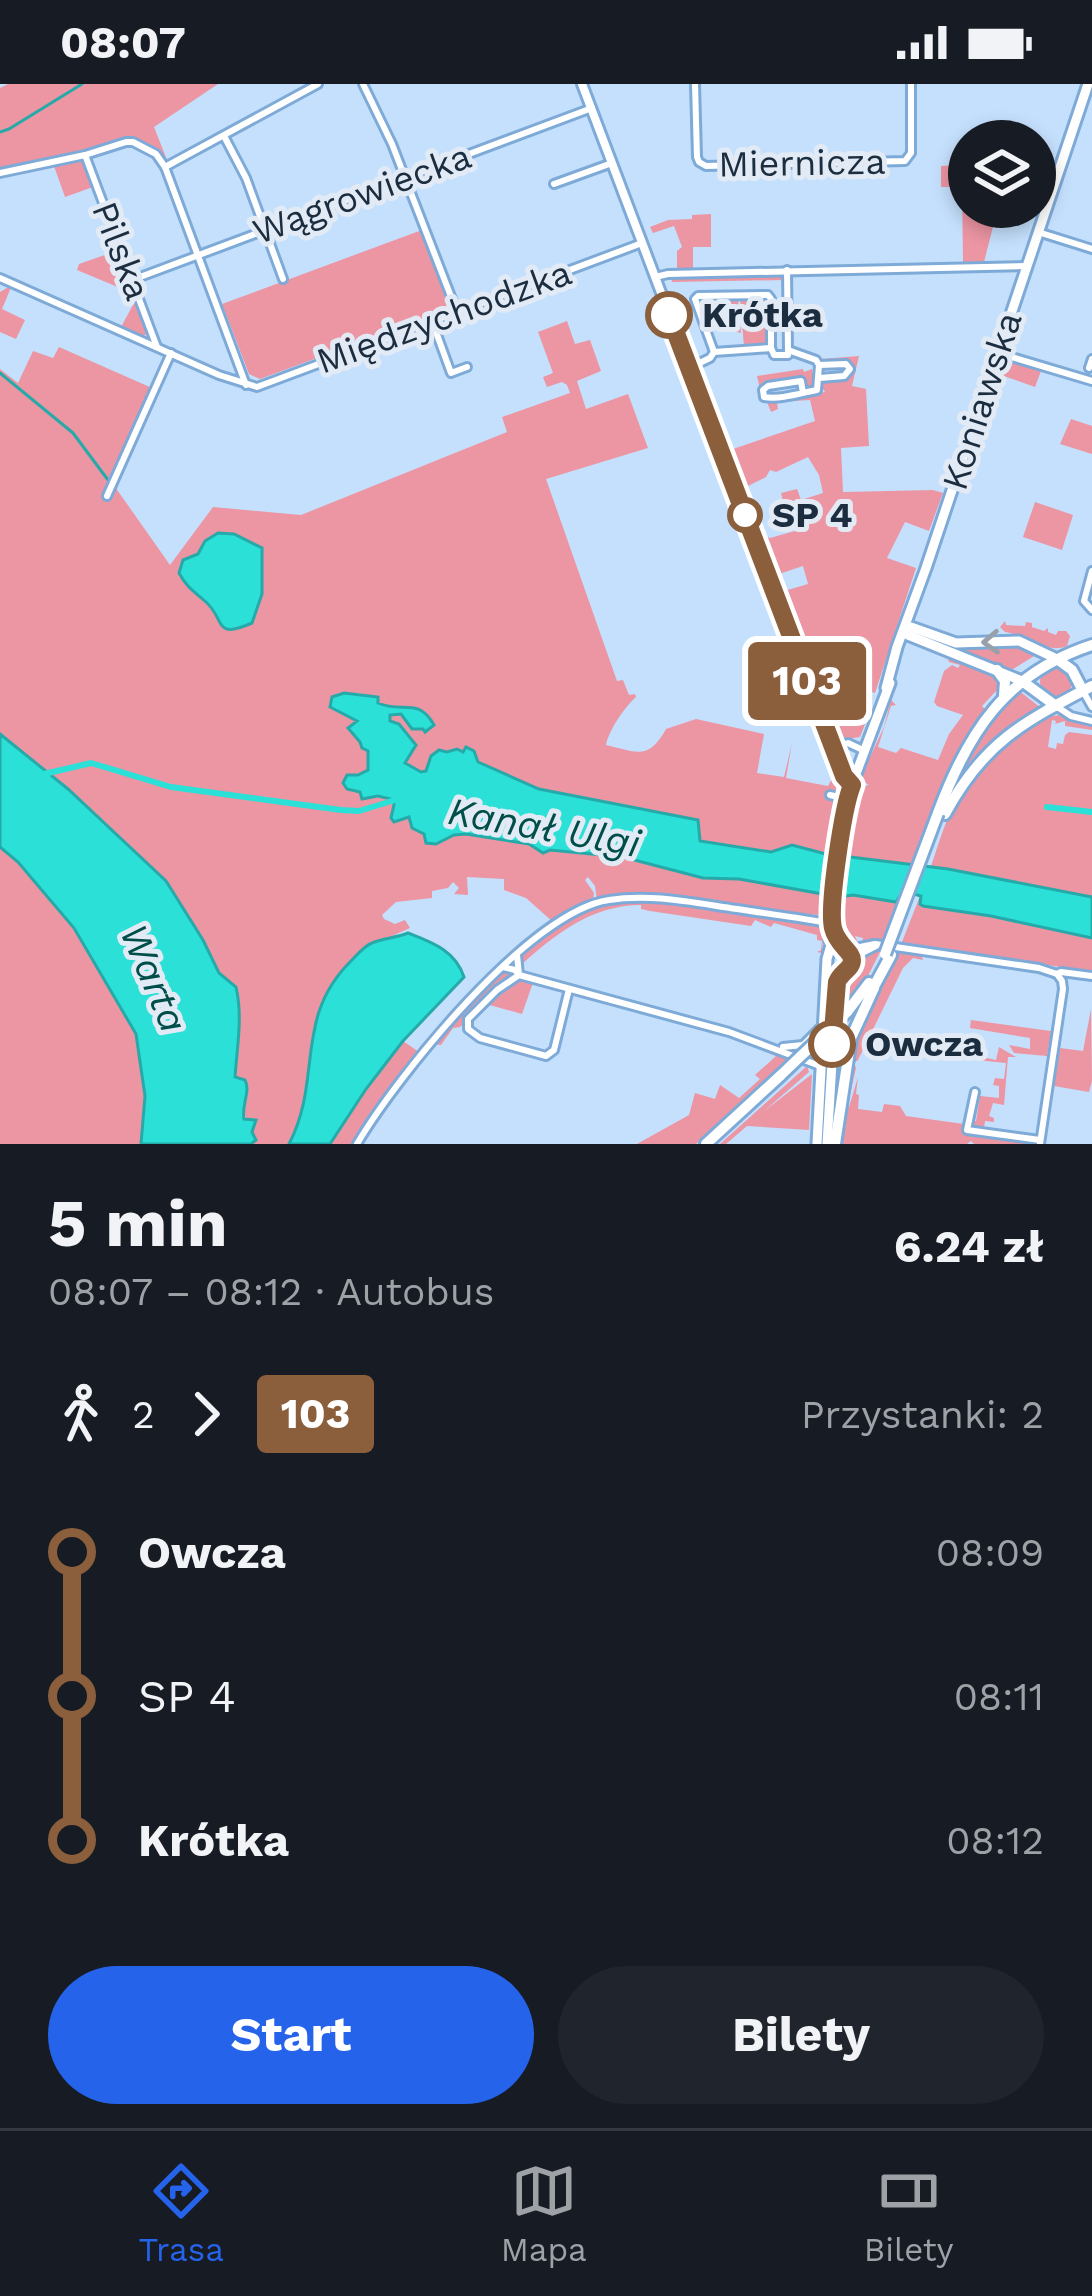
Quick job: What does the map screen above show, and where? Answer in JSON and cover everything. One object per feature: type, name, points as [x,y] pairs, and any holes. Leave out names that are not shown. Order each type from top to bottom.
[{"type":"main road","name":"Koniawska","points":[[836,952],[828,928],[846,803],[1088,84]]},
{"type":"main road","points":[[907,630],[1060,703]]},
{"type":"main road","points":[[907,630],[956,643],[1019,641],[1057,659],[1088,688],[1012,730],[988,751],[942,814]]},
{"type":"main road","points":[[831,1144],[851,1018],[885,951],[967,745],[1002,698],[1022,681],[1092,645]]},
{"type":"main road","points":[[1043,667],[1037,680],[1043,696]]},
{"type":"main road","points":[[997,670],[1005,681],[1002,698]]},
{"type":"main road","points":[[1060,703],[1074,688],[1073,672]]},
{"type":"main road","points":[[706,1144],[851,1018],[874,988],[885,951]]},
{"type":"main road","points":[[836,952],[834,971],[847,969]]},
{"type":"main road","points":[[831,1144],[837,982],[852,959],[836,952]]},
{"type":"main road","points":[[817,1144],[824,1018],[836,952]]},
{"type":"main road","points":[[715,1144],[783,1078]]},
{"type":"street","points":[[165,167],[318,84]]},
{"type":"street","points":[[363,84],[457,312]]},
{"type":"street","points":[[584,84],[832,748],[844,778],[852,785]]},
{"type":"street","name":"Miernicza","points":[[695,84],[697,157],[706,166],[905,161],[910,153],[910,84]]},
{"type":"street","name":"Wągrowiecka","points":[[132,280],[592,108]]},
{"type":"street","points":[[224,136],[246,178],[283,279]]},
{"type":"street","points":[[0,172],[126,142],[155,154],[165,167],[246,385]]},
{"type":"street","name":"Pilska","points":[[85,155],[157,346]]},
{"type":"street","points":[[554,184],[612,163]]},
{"type":"street","points":[[1038,232],[1092,249]]},
{"type":"street","name":"Międzychodzka","points":[[246,385],[256,387],[642,243]]},
{"type":"street","points":[[655,277],[1027,266]]},
{"type":"street","points":[[714,352],[694,302],[698,296],[768,296],[770,348],[774,355],[788,355],[787,270]]},
{"type":"street","points":[[1,281],[246,385]]},
{"type":"street","points":[[432,321],[451,373],[467,367]]},
{"type":"street","points":[[714,352],[770,348]]},
{"type":"street","points":[[788,350],[819,365],[817,390],[803,393],[770,399],[764,397],[768,386],[801,381],[803,393]]},
{"type":"street","points":[[689,368],[714,352]]},
{"type":"street","points":[[107,496],[171,353]]},
{"type":"street","points":[[998,353],[1092,381]]},
{"type":"street","points":[[818,378],[844,376],[850,369],[846,364],[819,365]]},
{"type":"street","points":[[1092,571],[1084,601],[1092,610]]},
{"type":"street","points":[[1088,688],[1092,707]]},
{"type":"street","points":[[1060,703],[1071,716],[1092,721]]},
{"type":"street","points":[[832,748],[848,742],[865,751]]},
{"type":"street","points":[[830,795],[846,803]]},
{"type":"street","points":[[357,1144],[407,1070],[496,971],[554,925],[604,900],[651,898],[831,921]]},
{"type":"street","points":[[847,969],[866,951],[885,951],[1092,976]]},
{"type":"street","points":[[836,952],[885,951]]},
{"type":"street","points":[[518,953],[519,975]]},
{"type":"street","points":[[503,968],[729,1032],[821,1066]]},
{"type":"street","points":[[975,1092],[967,1130],[1040,1142],[1064,987],[1057,974]]},
{"type":"street","points":[[519,975],[468,1019],[468,1029],[480,1038],[546,1056],[554,1050],[569,988]]},
{"type":"street","points":[[767,1045],[803,1045],[816,1035],[824,1018]]},
{"type":"shaded area","points":[[8,84],[218,84],[154,127],[167,160],[139,141],[84,160],[93,187],[65,197],[54,166],[26,171],[24,164],[0,168],[0,88]]},
{"type":"shaded area","points":[[941,166],[948,166],[948,187],[941,187]]},
{"type":"shaded area","points":[[711,214],[711,247],[693,247],[693,268],[677,268],[677,251],[682,247],[674,226],[653,233],[650,227]]},
{"type":"shaded area","points":[[963,228],[993,228],[984,262],[963,262]]},
{"type":"shaded area","points":[[422,230],[452,308],[260,379],[249,374],[222,304]]},
{"type":"shaded area","points":[[119,250],[149,333],[141,337],[120,329],[135,301],[132,293],[77,270],[79,264]]},
{"type":"shaded area","points":[[781,273],[784,280],[672,282],[671,277]]},
{"type":"shaded area","points":[[12,285],[2,309],[25,320],[16,339],[0,332],[0,292]]},
{"type":"shaded area","points":[[764,297],[769,302],[768,342],[744,347],[740,298]]},
{"type":"shaded area","points":[[738,298],[741,333],[705,323],[700,299]]},
{"type":"shaded area","points":[[567,321],[575,344],[590,340],[601,371],[577,381],[586,409],[628,394],[648,448],[546,479],[617,681],[623,680],[629,695],[636,697],[606,745],[641,752],[653,746],[666,729],[696,719],[764,734],[757,773],[784,777],[792,743],[786,778],[828,786],[830,766],[836,782],[836,791],[830,793],[831,800],[838,799],[832,855],[792,845],[771,852],[699,841],[624,807],[539,789],[478,762],[474,751],[440,750],[422,772],[405,763],[413,752],[389,714],[401,714],[412,729],[433,725],[407,706],[386,707],[378,703],[378,697],[357,693],[333,710],[358,721],[349,728],[368,750],[368,770],[357,775],[362,799],[395,800],[391,818],[395,822],[409,816],[454,835],[529,844],[543,852],[623,857],[703,878],[739,879],[829,895],[825,916],[664,897],[597,900],[588,877],[593,901],[553,922],[526,898],[504,890],[504,879],[467,877],[468,895],[454,894],[459,888],[453,882],[432,891],[432,898],[396,902],[382,915],[384,919],[395,924],[405,920],[410,928],[392,939],[369,944],[289,1144],[251,1144],[244,1113],[248,1089],[235,1078],[239,1021],[235,987],[219,973],[203,940],[68,789],[0,734],[0,369],[18,383],[33,351],[53,358],[59,347],[152,388],[113,484],[170,565],[213,507],[301,515],[507,432],[502,417],[570,393],[562,382],[547,387],[543,377],[553,373],[538,332]]},
{"type":"shaded area","points":[[859,356],[852,386],[866,389],[869,446],[841,448],[843,492],[943,493],[929,531],[905,522],[887,558],[916,568],[875,693],[849,691],[849,712],[869,713],[868,717],[825,716],[820,705],[826,704],[827,695],[815,693],[820,686],[814,660],[803,645],[808,661],[802,659],[791,629],[799,623],[789,623],[786,613],[793,607],[783,607],[779,595],[782,592],[786,601],[784,591],[808,584],[803,566],[773,576],[765,536],[809,527],[805,514],[787,518],[781,493],[797,489],[801,500],[823,493],[819,475],[808,457],[776,472],[770,470],[746,487],[730,450],[815,421],[810,400],[777,402],[778,409],[771,412],[763,402],[757,376],[812,369],[815,388],[806,389],[803,378],[761,385],[765,399],[825,392],[821,381],[848,378],[852,367],[821,359]]},
{"type":"shaded area","points":[[1012,362],[1041,371],[1035,387],[1001,375],[994,387],[1000,369]]},
{"type":"shaded area","points":[[1071,419],[1092,426],[1092,454],[1060,444]]},
{"type":"shaded area","points":[[1035,502],[1073,515],[1062,550],[1023,537]]},
{"type":"shaded area","points":[[1005,621],[1006,625],[1032,623],[1056,635],[1066,631],[1070,636],[1067,646],[1051,648],[1005,632],[1000,627]]},
{"type":"shaded area","points":[[916,632],[944,643],[1021,645],[1039,653],[1010,671]]},
{"type":"shaded area","points":[[948,659],[995,674],[998,689],[982,706],[985,709],[960,747],[915,864],[844,856],[849,812],[860,787],[869,785],[860,779],[891,700],[896,705],[891,706],[878,747],[896,753],[901,748],[938,760],[963,715],[934,702],[944,671],[960,665]]},
{"type":"shaded area","points":[[1056,666],[1067,671],[1072,682],[1067,693],[1056,698],[1045,693],[1040,682],[1045,671]]},
{"type":"shaded area","points":[[1018,690],[1041,708],[987,749],[946,804],[975,743]]},
{"type":"shaded area","points":[[1061,715],[1092,723],[1092,730],[1052,720],[1048,747],[1063,744],[1069,732],[1092,735],[1092,897],[931,866],[954,804],[978,771],[1017,733]]},
{"type":"shaded area","points":[[831,717],[867,719],[860,737],[841,740]]},
{"type":"shaded area","points":[[0,847],[74,928],[136,1034],[145,1096],[141,1144],[0,1144]]},
{"type":"shaded area","points":[[903,891],[885,941],[862,944],[863,938],[855,936],[859,945],[853,947],[839,940],[839,897],[898,900]]},
{"type":"shaded area","points":[[920,896],[923,906],[1092,938],[1092,972],[902,942]]},
{"type":"shaded area","points":[[641,899],[824,925],[822,953],[817,952],[822,941],[817,935],[774,923],[771,927],[755,920],[751,926],[650,911],[641,905],[590,916],[520,966],[518,955],[526,946],[568,916],[602,903]]},
{"type":"shaded area","points":[[882,948],[862,988],[839,1014],[842,977],[866,953]]},
{"type":"shaded area","points":[[898,950],[921,954],[923,960],[913,958],[903,968],[854,1063],[847,1108],[858,1077],[858,1109],[882,1112],[884,1104],[900,1106],[906,1116],[971,1125],[980,1096],[999,1098],[999,1086],[993,1085],[995,1078],[1004,1079],[1006,1063],[916,1050],[921,1045],[985,1054],[996,1060],[999,1047],[1016,1057],[1008,1057],[1004,1105],[993,1103],[989,1116],[994,1122],[985,1121],[984,1128],[970,1126],[970,1132],[1032,1144],[839,1144],[857,1034]]},
{"type":"shaded area","points":[[512,960],[519,975],[460,1027],[453,1028],[441,1045],[433,1044],[503,970],[512,970],[507,966]]},
{"type":"shaded area","points":[[524,977],[534,980],[522,1014],[486,1004]]},
{"type":"shaded area","points":[[1091,1009],[1089,1092],[1054,1086],[1060,1048],[1083,1051]]},
{"type":"shaded area","points":[[971,1020],[1051,1031],[1047,1056],[1014,1053],[1009,1045],[1030,1049],[1030,1038],[970,1028]]},
{"type":"shaded area","points":[[746,1040],[792,1059],[696,1144],[637,1144],[689,1115],[695,1093],[715,1099],[720,1085],[739,1098],[760,1079],[755,1075],[776,1056]]},
{"type":"shaded area","points":[[403,1041],[419,1052],[354,1144],[330,1144],[366,1089]]},
{"type":"shaded area","points":[[807,1066],[809,1072],[763,1112],[812,1074],[809,1130],[747,1126],[720,1144]]},
{"type":"water","points":[[218,533],[234,534],[262,548],[262,594],[252,623],[231,629],[222,626],[179,573],[183,560],[198,554],[205,541]]},
{"type":"water","name":"Kanał Ulgi","points":[[344,693],[378,697],[378,703],[416,708],[428,716],[434,725],[425,732],[412,729],[401,714],[390,715],[390,721],[399,724],[416,745],[405,763],[421,772],[439,750],[463,752],[466,747],[474,751],[478,762],[539,789],[698,820],[700,841],[771,852],[792,845],[1092,897],[1092,938],[923,906],[921,896],[903,891],[896,902],[839,897],[739,879],[703,878],[623,857],[543,853],[529,844],[466,834],[426,843],[409,817],[394,822],[391,818],[395,800],[362,799],[360,792],[343,783],[347,775],[368,770],[368,751],[348,728],[357,721],[330,707],[332,697]]},
{"type":"water","name":"Warta","points":[[0,734],[68,789],[166,881],[219,973],[236,987],[235,1077],[247,1085],[244,1119],[256,1120],[252,1132],[256,1140],[251,1144],[141,1144],[145,1096],[136,1034],[74,928],[0,847]]},
{"type":"water","points":[[408,933],[448,954],[464,977],[403,1041],[330,1144],[289,1144],[305,1096],[315,1027],[333,983],[366,946]]},
{"type":"waterway","points":[[0,132],[82,84]]},
{"type":"waterway","points":[[0,373],[73,433],[108,480]]},
{"type":"waterway","name":"Kanał Ulgi","points":[[44,774],[91,763],[171,787],[341,810],[359,811],[401,801]]},
{"type":"waterway","points":[[1047,807],[1092,812]]},
{"type":"bus line","name":"103","points":[[669,315],[844,776],[852,785],[844,809],[831,923],[838,943],[852,959],[837,982],[832,1044]]},
{"type":"place","name":"Krótka","points":[[669,315]]},
{"type":"place","name":"SP 4","points":[[745,515]]},
{"type":"place","name":"Owcza","points":[[832,1044]]}]
